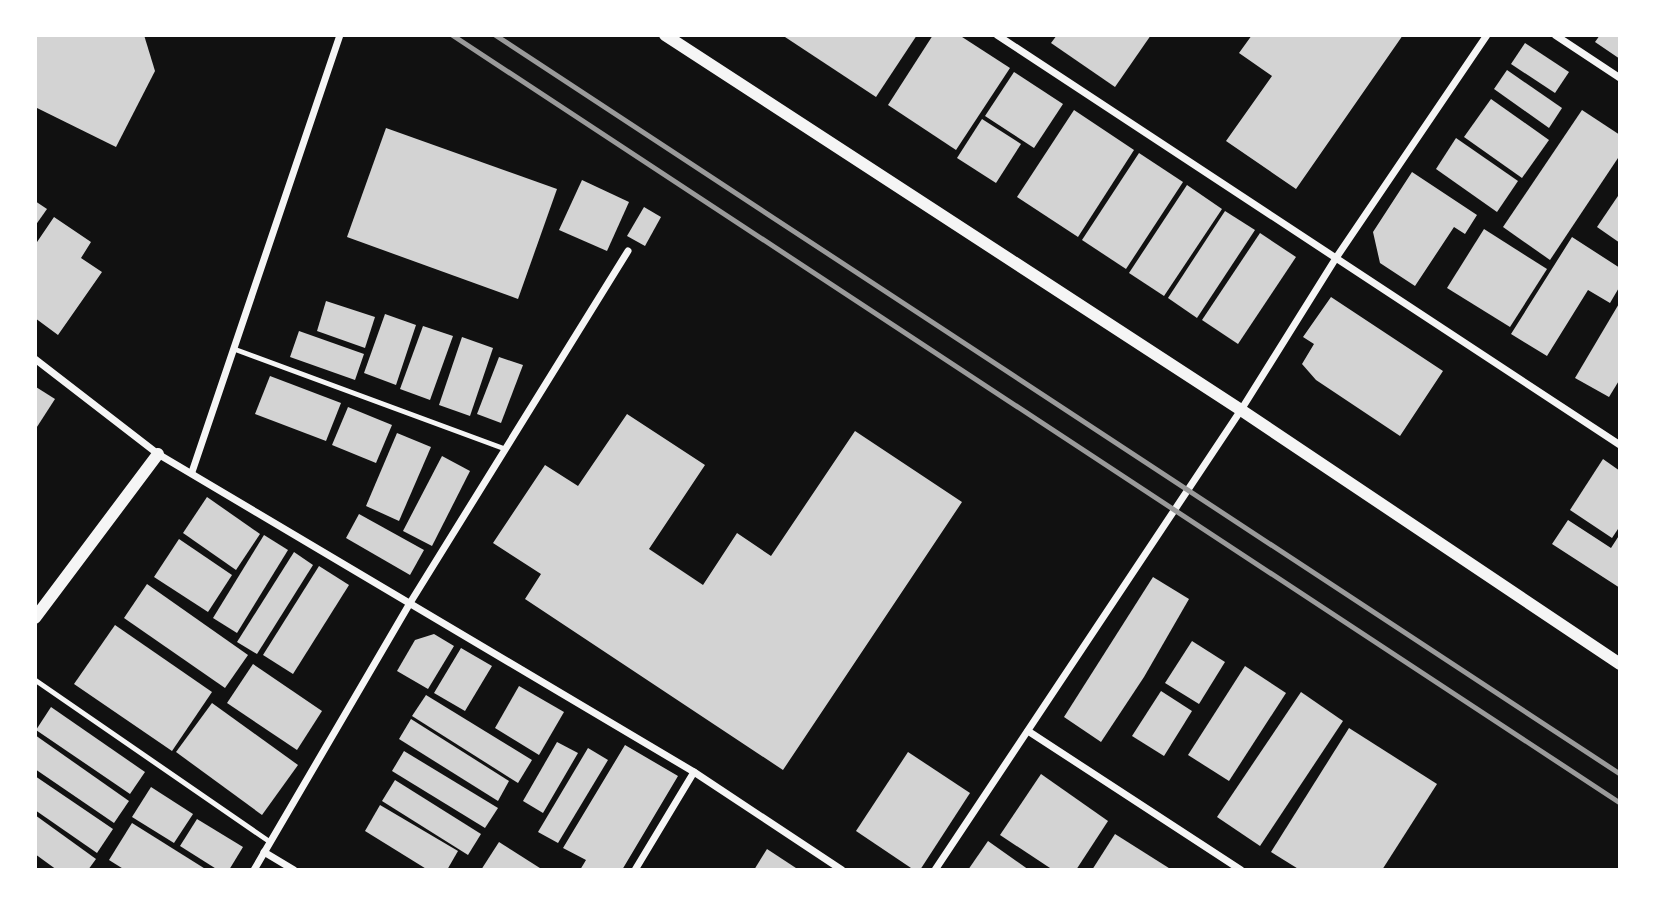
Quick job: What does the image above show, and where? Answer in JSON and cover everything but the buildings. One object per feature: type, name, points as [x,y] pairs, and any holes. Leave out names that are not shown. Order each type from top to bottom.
[{"type":"street","points":[[192,472],[340,35]]},
{"type":"street","points":[[665,35],[1241,410],[1620,664]]},
{"type":"street","points":[[998,35],[1620,445]]},
{"type":"street","points":[[935,870],[1241,410],[1336,258],[1487,35]]},
{"type":"street","points":[[1555,35],[1620,78]]},
{"type":"street","points":[[254,870],[410,603],[628,251]]},
{"type":"street","points":[[35,359],[158,454],[694,772],[842,870]]},
{"type":"street","points":[[35,618],[158,454]]},
{"type":"street","points":[[1028,731],[1241,870]]},
{"type":"street","points":[[635,870],[694,772]]},
{"type":"street","points":[[264,852],[295,870]]},
{"type":"lane","points":[[234,349],[506,449]]},
{"type":"lane","points":[[35,680],[270,842]]},
{"type":"railway","points":[[452,35],[1620,803]]},
{"type":"railway","points":[[495,35],[1620,774]]}]
